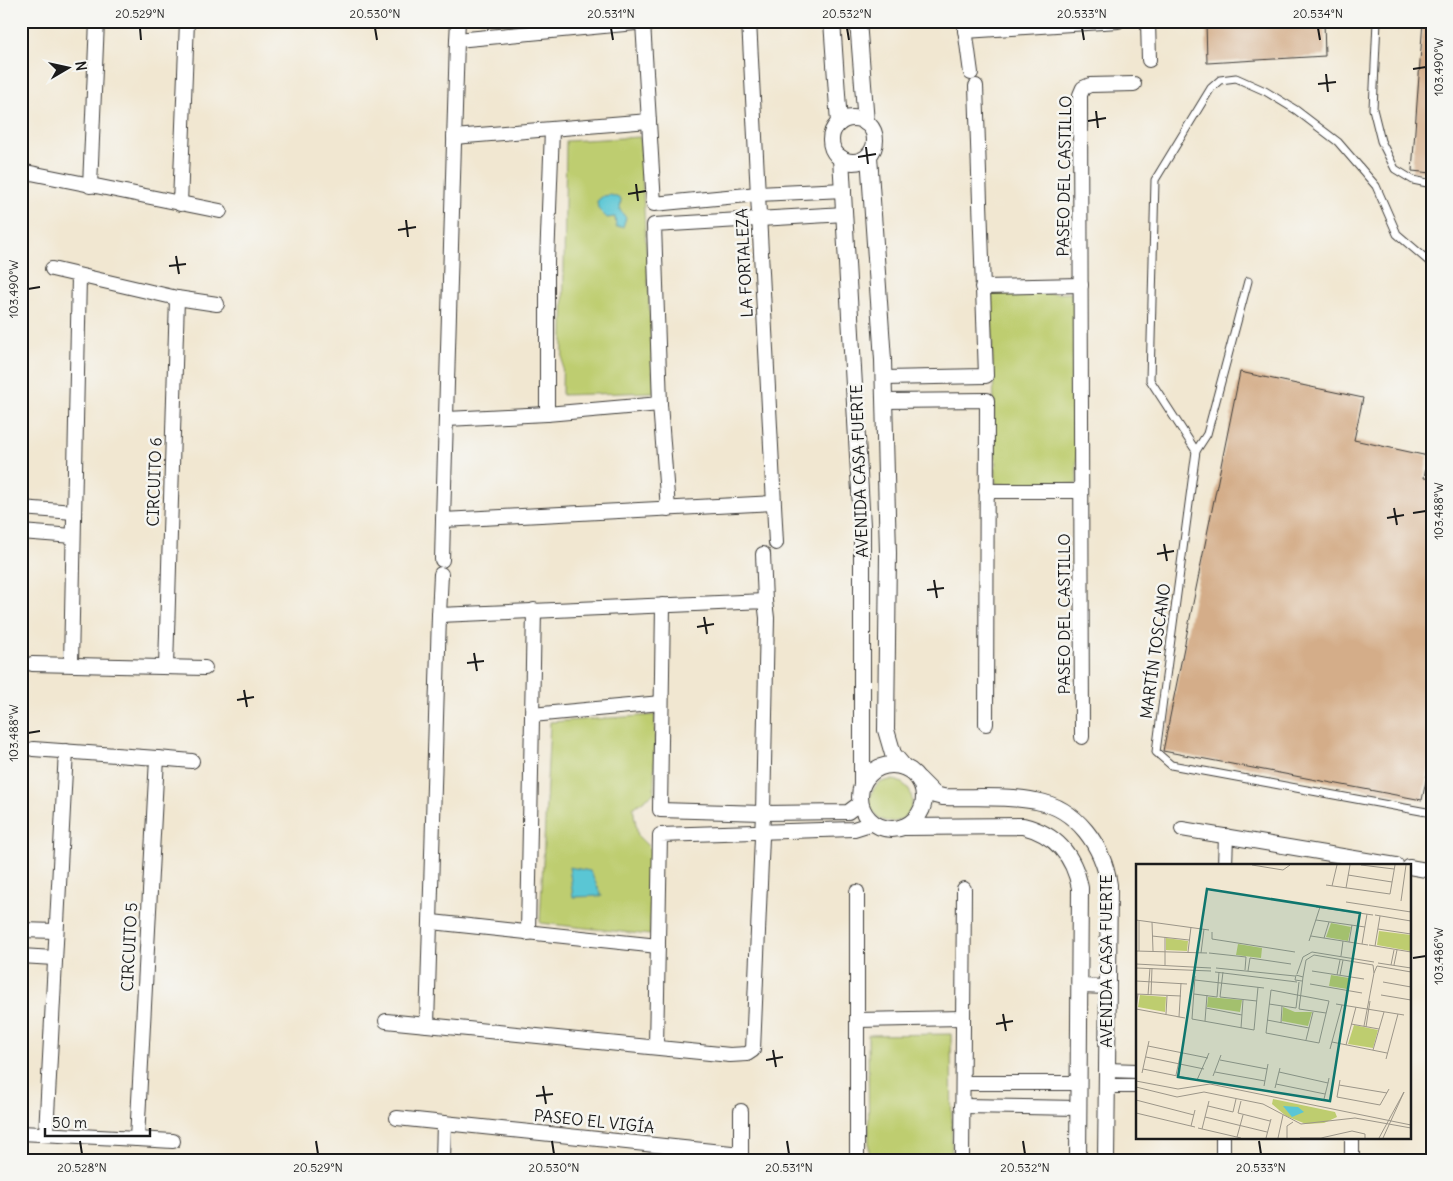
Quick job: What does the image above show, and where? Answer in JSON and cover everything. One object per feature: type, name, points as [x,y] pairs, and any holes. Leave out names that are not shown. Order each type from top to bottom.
[{"type":"street","points":[[90,186],[97,21]]},
{"type":"street","points":[[180,204],[187,21]]},
{"type":"street","points":[[427,1025],[432,922],[439,615],[447,419],[458,21]]},
{"type":"street","name":"LA FORTALEZA","points":[[749,21],[776,544]]},
{"type":"street","points":[[832,21],[839,123]]},
{"type":"street","points":[[858,21],[866,123]]},
{"type":"street","points":[[970,73],[965,26],[1118,21]]},
{"type":"street","points":[[1148,21],[1149,60]]},
{"type":"street","points":[[457,40],[650,22],[649,121],[654,204],[758,194],[844,190]]},
{"type":"street","name":"PASEO DEL CASTILLO","points":[[1082,737],[1080,96],[1083,88],[1090,85],[1134,84]]},
{"type":"street","points":[[884,378],[986,376],[976,86]]},
{"type":"street","points":[[848,119],[857,119],[866,123],[871,128],[875,143],[869,156],[855,162],[841,158],[832,145],[834,130],[839,123],[848,119]]},
{"type":"street","points":[[454,137],[649,121]]},
{"type":"street","points":[[546,414],[547,262],[552,130]]},
{"type":"street","name":"AVENIDA CASA FUERTE","points":[[869,156],[884,378],[888,554],[886,730],[893,754],[904,767]]},
{"type":"street","name":"AVENIDA CASA FUERTE","points":[[841,158],[862,526],[862,785]]},
{"type":"street","points":[[21,171],[220,211]]},
{"type":"street","points":[[668,509],[660,404],[654,225],[845,214]]},
{"type":"street","points":[[52,268],[177,298],[217,304]]},
{"type":"street","points":[[71,664],[79,276]]},
{"type":"street","points":[[982,287],[1080,285]]},
{"type":"street","name":"CIRCUITO 6","points":[[166,667],[177,298]]},
{"type":"street","points":[[884,401],[986,400],[986,724]]},
{"type":"street","points":[[447,419],[546,414],[660,404]]},
{"type":"street","points":[[986,491],[1081,491]]},
{"type":"street","points":[[443,520],[774,503]]},
{"type":"street","points":[[21,508],[74,512]]},
{"type":"street","points":[[21,532],[73,536]]},
{"type":"street","points":[[386,1021],[730,1054],[747,1054],[753,1050],[764,814],[767,618],[763,554]]},
{"type":"street","points":[[439,615],[765,601]]},
{"type":"street","points":[[663,605],[660,810],[764,814],[848,812],[860,803]]},
{"type":"street","points":[[528,933],[534,610]]},
{"type":"street","points":[[32,664],[205,668]]},
{"type":"street","points":[[532,715],[661,703]]},
{"type":"street","points":[[33,749],[192,761]]},
{"type":"street","points":[[46,1134],[66,752]]},
{"type":"street","name":"CIRCUITO 5","points":[[137,1139],[157,758]]},
{"type":"street","points":[[656,1047],[660,835],[854,829],[873,824],[893,829],[904,827],[915,819],[922,807],[924,793],[919,779],[904,767],[892,765],[879,767],[869,774],[862,785],[860,803],[864,814],[873,824]]},
{"type":"street","name":"AVENIDA CASA FUERTE","points":[[919,779],[935,795],[943,797],[1036,801],[1052,806],[1071,816],[1098,847],[1106,867],[1109,885],[1106,1160]]},
{"type":"street","name":"AVENIDA CASA FUERTE","points":[[904,827],[1023,826],[1037,830],[1060,845],[1077,871],[1080,888],[1078,1160]]},
{"type":"street","points":[[1182,828],[1349,861],[1384,864]]},
{"type":"street","points":[[1225,864],[1226,836]]},
{"type":"street","points":[[1410,867],[1432,871]]},
{"type":"street","points":[[962,1160],[964,889]]},
{"type":"street","points":[[857,1160],[858,892]]},
{"type":"street","points":[[432,922],[658,946]]},
{"type":"street","points":[[21,930],[56,931]]},
{"type":"street","points":[[21,956],[54,958]]},
{"type":"street","points":[[1080,986],[1108,987]]},
{"type":"street","points":[[857,1020],[963,1018]]},
{"type":"street","points":[[1106,1078],[1136,1071]]},
{"type":"street","points":[[1106,1078],[1136,1087]]},
{"type":"street","points":[[963,1083],[1078,1083]]},
{"type":"street","points":[[962,1106],[1078,1108]]},
{"type":"street","name":"PASEO EL VIGÍA","points":[[397,1118],[741,1157],[741,1112]]},
{"type":"street","points":[[443,1160],[444,1123]]},
{"type":"street","points":[[21,1133],[173,1141]]},
{"type":"street","points":[[1223,1138],[1223,1160]]},
{"type":"street","points":[[1352,1138],[1352,1160]]},
{"type":"lane","points":[[1377,21],[1373,109],[1381,141],[1395,169],[1413,180],[1432,184]]},
{"type":"lane","points":[[1248,281],[1207,434],[1196,452],[1150,380],[1155,180],[1211,88],[1220,80],[1236,78],[1264,91],[1296,110],[1338,142],[1376,186],[1398,234],[1432,264]]},
{"type":"lane","name":"MARTÍN TOSCANO","points":[[1196,452],[1156,752],[1171,765],[1422,812],[1432,811]]},
{"type":"green space","points":[[640,137],[654,392],[562,395],[566,141]]},
{"type":"green space","points":[[1075,293],[1077,484],[996,484],[991,294]]},
{"type":"green space","points":[[655,715],[654,793],[633,808],[638,836],[651,849],[650,935],[540,923],[550,722]]},
{"type":"green space","points":[[895,780],[903,783],[909,789],[912,801],[909,813],[903,819],[887,822],[879,819],[873,813],[870,797],[873,789],[879,783]]},
{"type":"green space","points":[[951,1034],[952,1160],[869,1160],[868,1035]]},
{"type":"water","points":[[611,195],[621,199],[620,210],[626,218],[623,227],[616,227],[615,217],[607,218],[598,209],[597,201],[603,196]]},
{"type":"water","points":[[569,867],[590,871],[602,896],[573,897]]},
{"type":"building","points":[[1206,21],[1324,21],[1325,56],[1207,63]]},
{"type":"building","points":[[1423,21],[1432,21],[1432,173],[1412,171]]},
{"type":"building","points":[[1240,372],[1363,398],[1354,440],[1428,456],[1424,478],[1432,479],[1432,753],[1422,800],[1163,751]]}]
